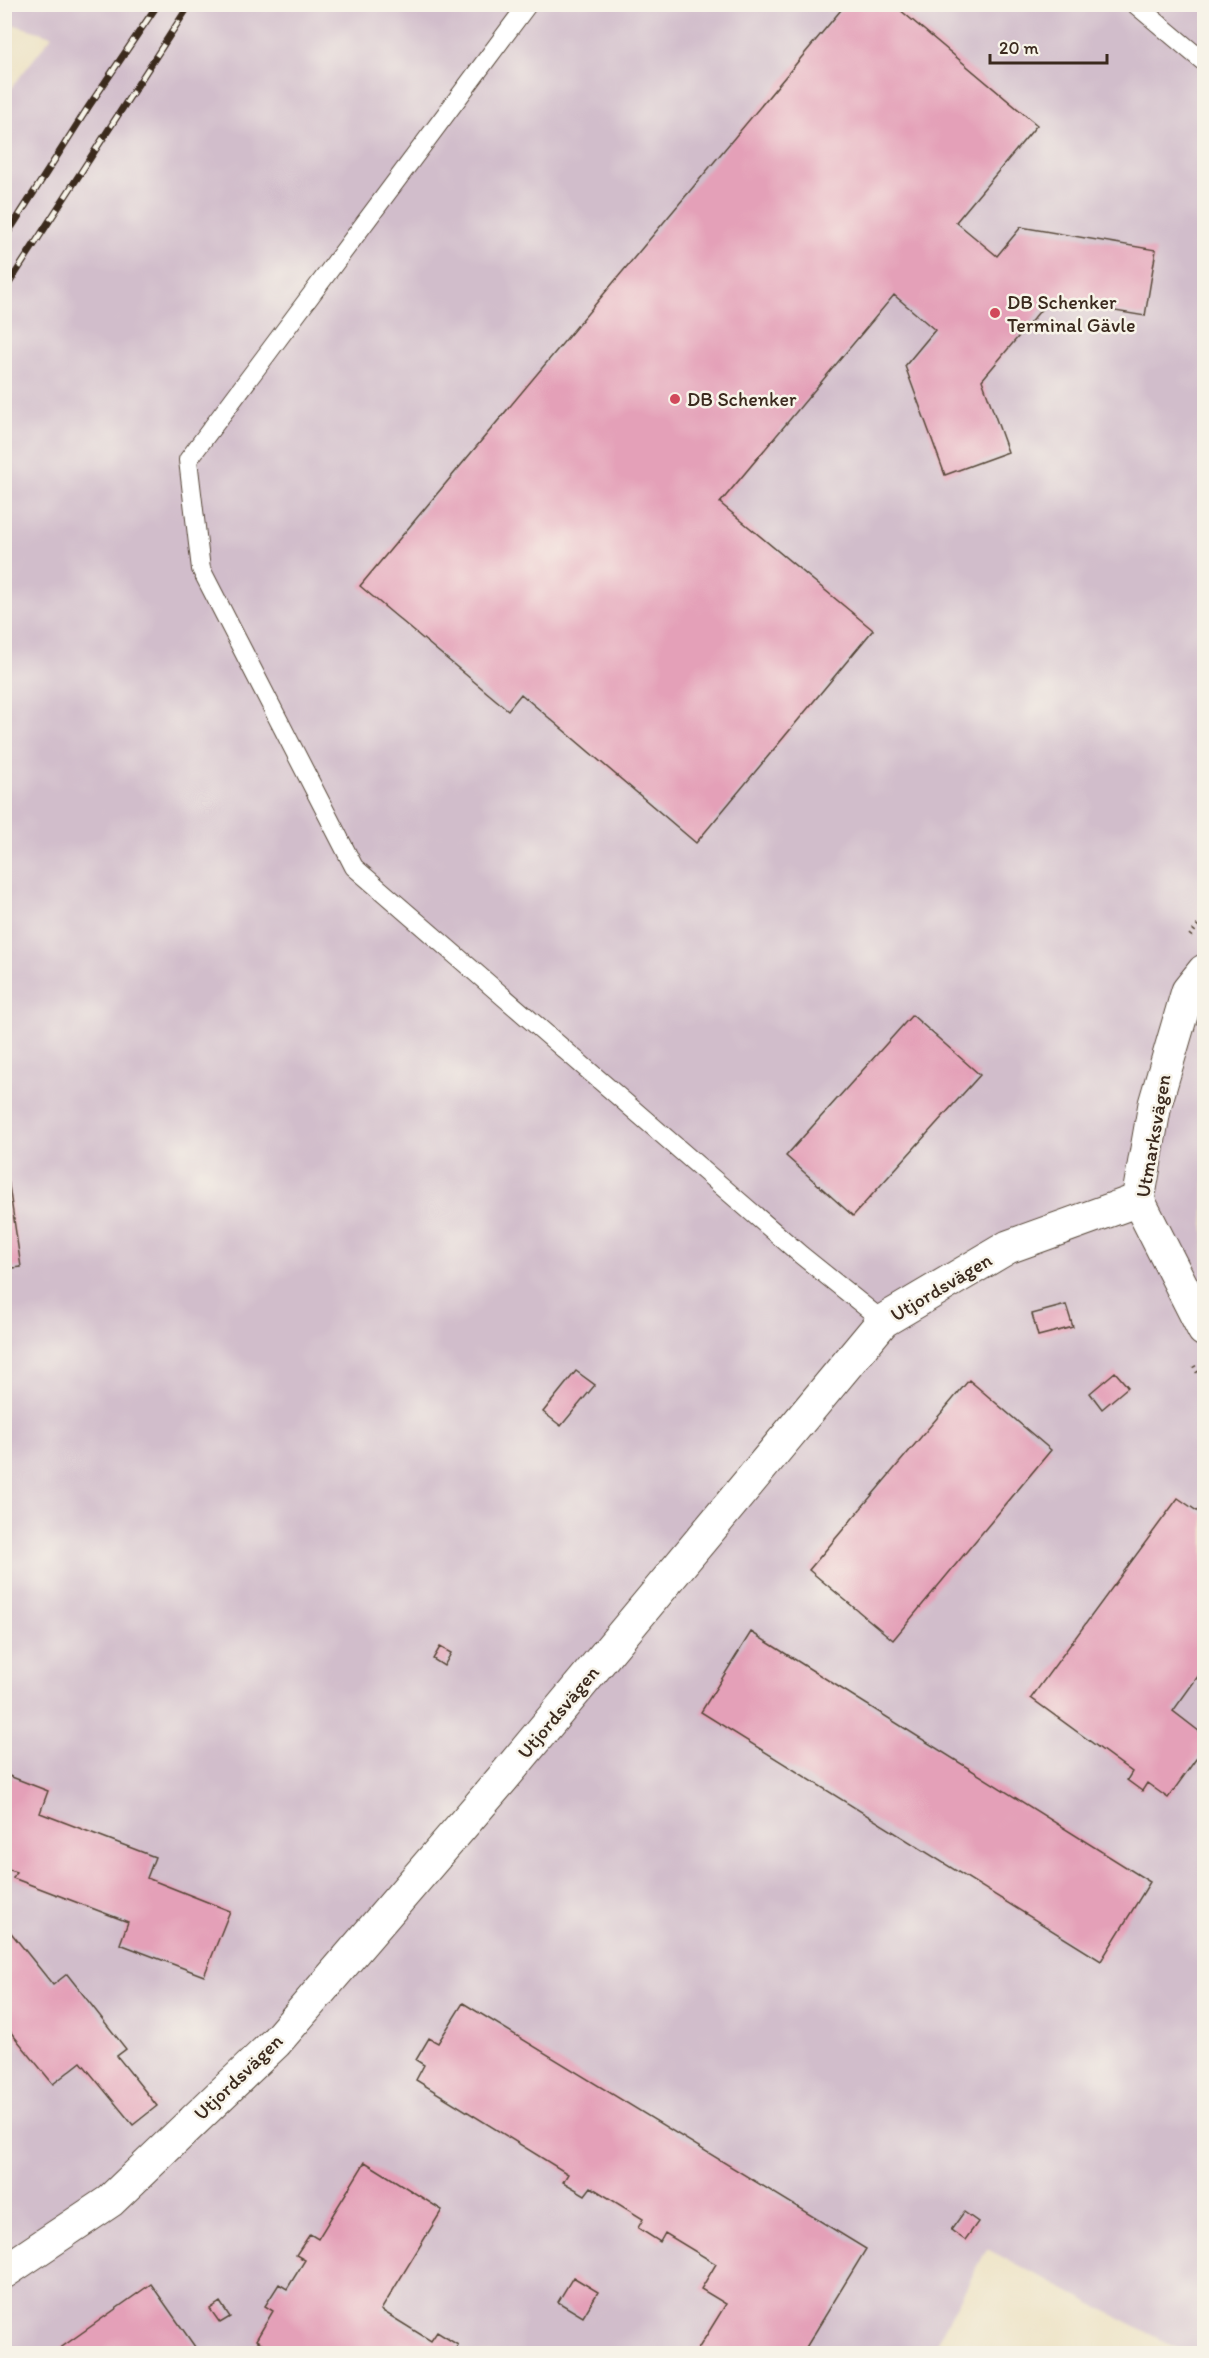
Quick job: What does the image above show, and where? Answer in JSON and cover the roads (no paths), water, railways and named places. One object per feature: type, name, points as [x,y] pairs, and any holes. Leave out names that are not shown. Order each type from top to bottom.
[{"type":"street","name":"Utmarksvägen","points":[[1204,971],[1188,991],[1155,1104],[1138,1200],[1204,1330]]},
{"type":"street","name":"Utjordsvägen","points":[[4,2272],[110,2201],[276,2042],[503,1779],[883,1321],[1008,1247],[1138,1200]]},
{"type":"lane","points":[[528,4],[188,460],[201,569],[354,867],[801,1256],[883,1321]]},
{"type":"lane","points":[[1135,4],[1204,62]]},
{"type":"railway","points":[[4,239],[89,106],[158,4]]},
{"type":"railway","points":[[4,291],[190,4]]},
{"type":"place","name":"DB Schenker Terminal Gävle","points":[[995,313]]},
{"type":"place","name":"DB Schenker","points":[[675,399]]}]
